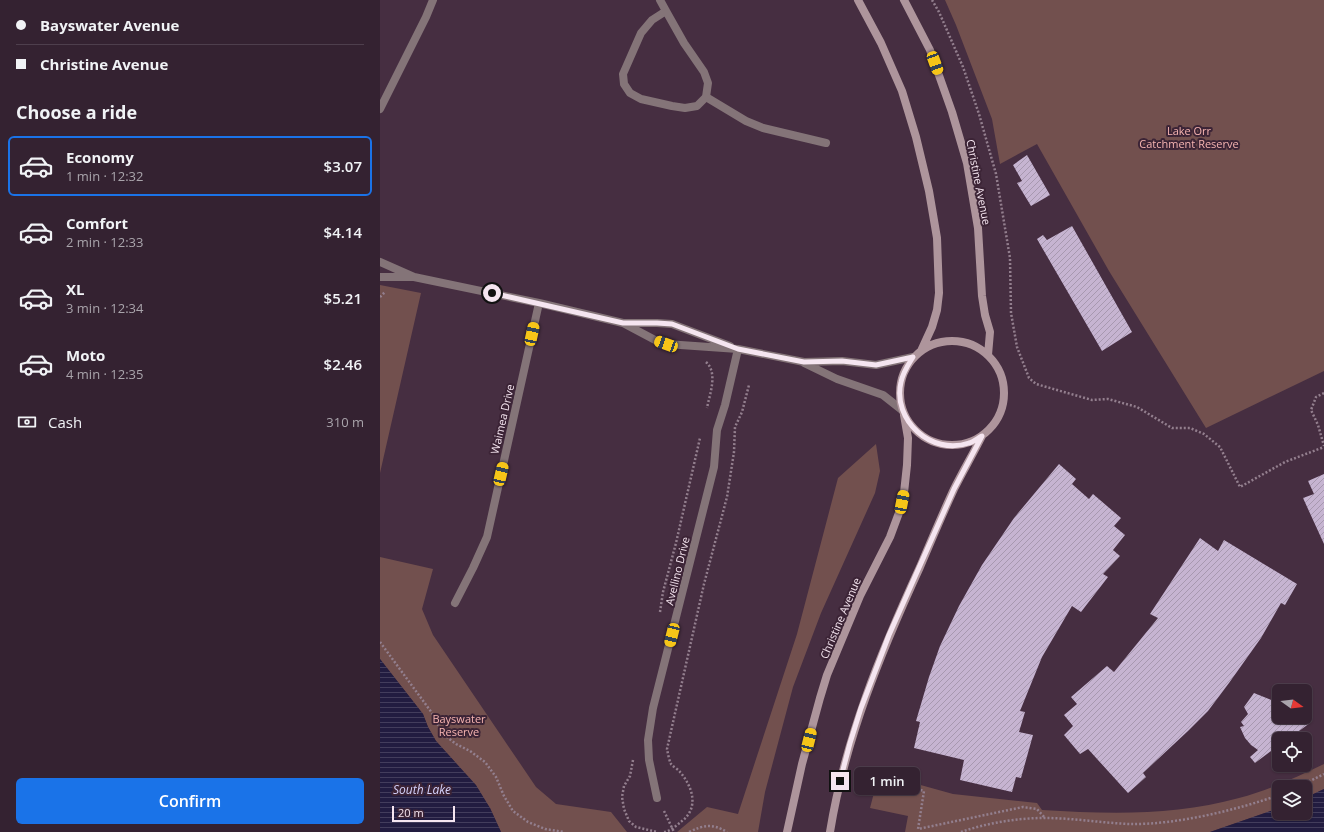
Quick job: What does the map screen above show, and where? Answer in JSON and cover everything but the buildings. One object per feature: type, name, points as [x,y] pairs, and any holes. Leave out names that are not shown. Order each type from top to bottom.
[{"type":"main road","name":"Christine Avenue","points":[[858,0],[881,43],[902,91],[916,137],[937,238],[939,293],[937,310],[932,327],[921,351]]},
{"type":"main road","name":"Christine Avenue","points":[[904,0],[930,50],[952,112],[966,163],[978,228],[982,296],[990,332],[988,355]]},
{"type":"main road","name":"Christine Avenue","points":[[787,832],[804,757],[827,675],[860,596],[890,537],[902,502],[908,465],[908,438],[899,396],[905,369],[913,357],[937,342],[955,341],[973,345],[988,355],[996,365],[1002,377],[1004,402],[1000,414],[994,424],[982,436],[969,443],[953,446],[938,444],[924,438],[912,428],[903,412]]},
{"type":"main road","name":"Christine Avenue","points":[[830,832],[834,807],[850,743],[875,670],[951,496],[982,436]]},
{"type":"street","points":[[380,109],[433,0]]},
{"type":"street","points":[[660,0],[684,43],[704,72],[708,83],[706,97],[697,106],[685,108],[641,99],[630,93],[624,84],[623,74],[641,33],[652,20],[666,11]]},
{"type":"street","points":[[706,97],[746,121],[763,128],[826,143]]},
{"type":"street","points":[[380,262],[414,277]]},
{"type":"street","points":[[380,277],[414,277],[539,303],[623,323],[672,324],[738,349]]},
{"type":"street","name":"Waimea Drive","points":[[455,603],[487,537],[539,303]]},
{"type":"street","points":[[623,323],[655,340],[666,344],[738,349],[804,362],[842,361],[876,365],[913,357]]},
{"type":"street","name":"Avellino Drive","points":[[657,798],[649,760],[648,740],[653,708],[714,467],[717,430],[725,404],[738,349]]},
{"type":"street","points":[[804,362],[837,380],[883,395],[903,412]]},
{"type":"path","points":[[932,0],[939,12],[963,67],[979,114],[996,174],[1010,258],[1011,313],[1017,347],[1029,378],[1036,384],[1092,400],[1108,399],[1137,407],[1172,428],[1190,428],[1204,434],[1220,447],[1240,487],[1285,462],[1324,446],[1318,425],[1311,410],[1316,397],[1324,393]]},
{"type":"path","points":[[664,832],[673,830],[689,815],[692,809],[692,792],[680,771],[672,765],[667,749],[668,740],[704,584],[727,497],[734,452],[735,427],[742,412],[749,385]]},
{"type":"path","points":[[380,642],[432,713],[442,733],[456,744],[470,751],[485,762],[496,777],[513,812],[528,822],[546,830],[564,832]]},
{"type":"path","points":[[1312,780],[1324,774]]},
{"type":"path","points":[[865,791],[878,793],[917,789],[924,791],[918,829],[1023,807],[1037,809],[1046,818]]},
{"type":"path","points":[[961,832],[1014,820],[1046,818],[1131,824],[1161,822],[1194,817],[1272,797]]},
{"type":"path","points":[[657,798],[673,830]]},
{"type":"path","points":[[689,832],[705,826],[718,827],[727,832]]},
{"type":"green space","name":"Lake Orr Catchment Reserve","points":[[945,0],[1324,0],[1324,371],[1206,428],[1109,271],[1037,144],[1000,164],[992,119]]},
{"type":"green space","points":[[380,285],[421,293],[380,473]]},
{"type":"green space","points":[[876,444],[880,471],[875,493],[821,613],[793,687],[765,792],[758,832],[677,832],[707,807],[738,814],[797,634],[838,478]]},
{"type":"green space","name":"Bayswater Reserve","points":[[380,557],[433,569],[422,609],[433,635],[536,787],[556,804],[611,812],[627,832],[501,832],[490,808],[454,761],[436,741],[423,714],[380,659]]},
{"type":"green space","points":[[1324,764],[1324,789],[1312,795],[1312,780],[1290,780],[1308,772],[1312,772],[1312,770]]},
{"type":"green space","points":[[917,784],[953,794],[1037,803],[1042,810],[1117,813],[1166,811],[1191,808],[1215,804],[1272,787],[1272,810],[1210,832],[905,832],[908,816],[870,808],[876,785]]},
{"type":"water","name":"South Lake","points":[[380,659],[423,714],[436,741],[476,785],[490,808],[501,832],[380,832]]},
{"type":"water","points":[[1324,789],[1324,832],[1210,832],[1272,810],[1272,820],[1312,820],[1312,795]]},
{"type":"route","points":[[492,293],[623,323],[672,324],[738,349],[804,362],[842,361],[876,365],[913,357],[905,369],[899,396],[904,415],[912,428],[924,438],[938,444],[953,446],[969,443],[982,436],[954,489],[889,635],[861,708],[840,781]]}]
